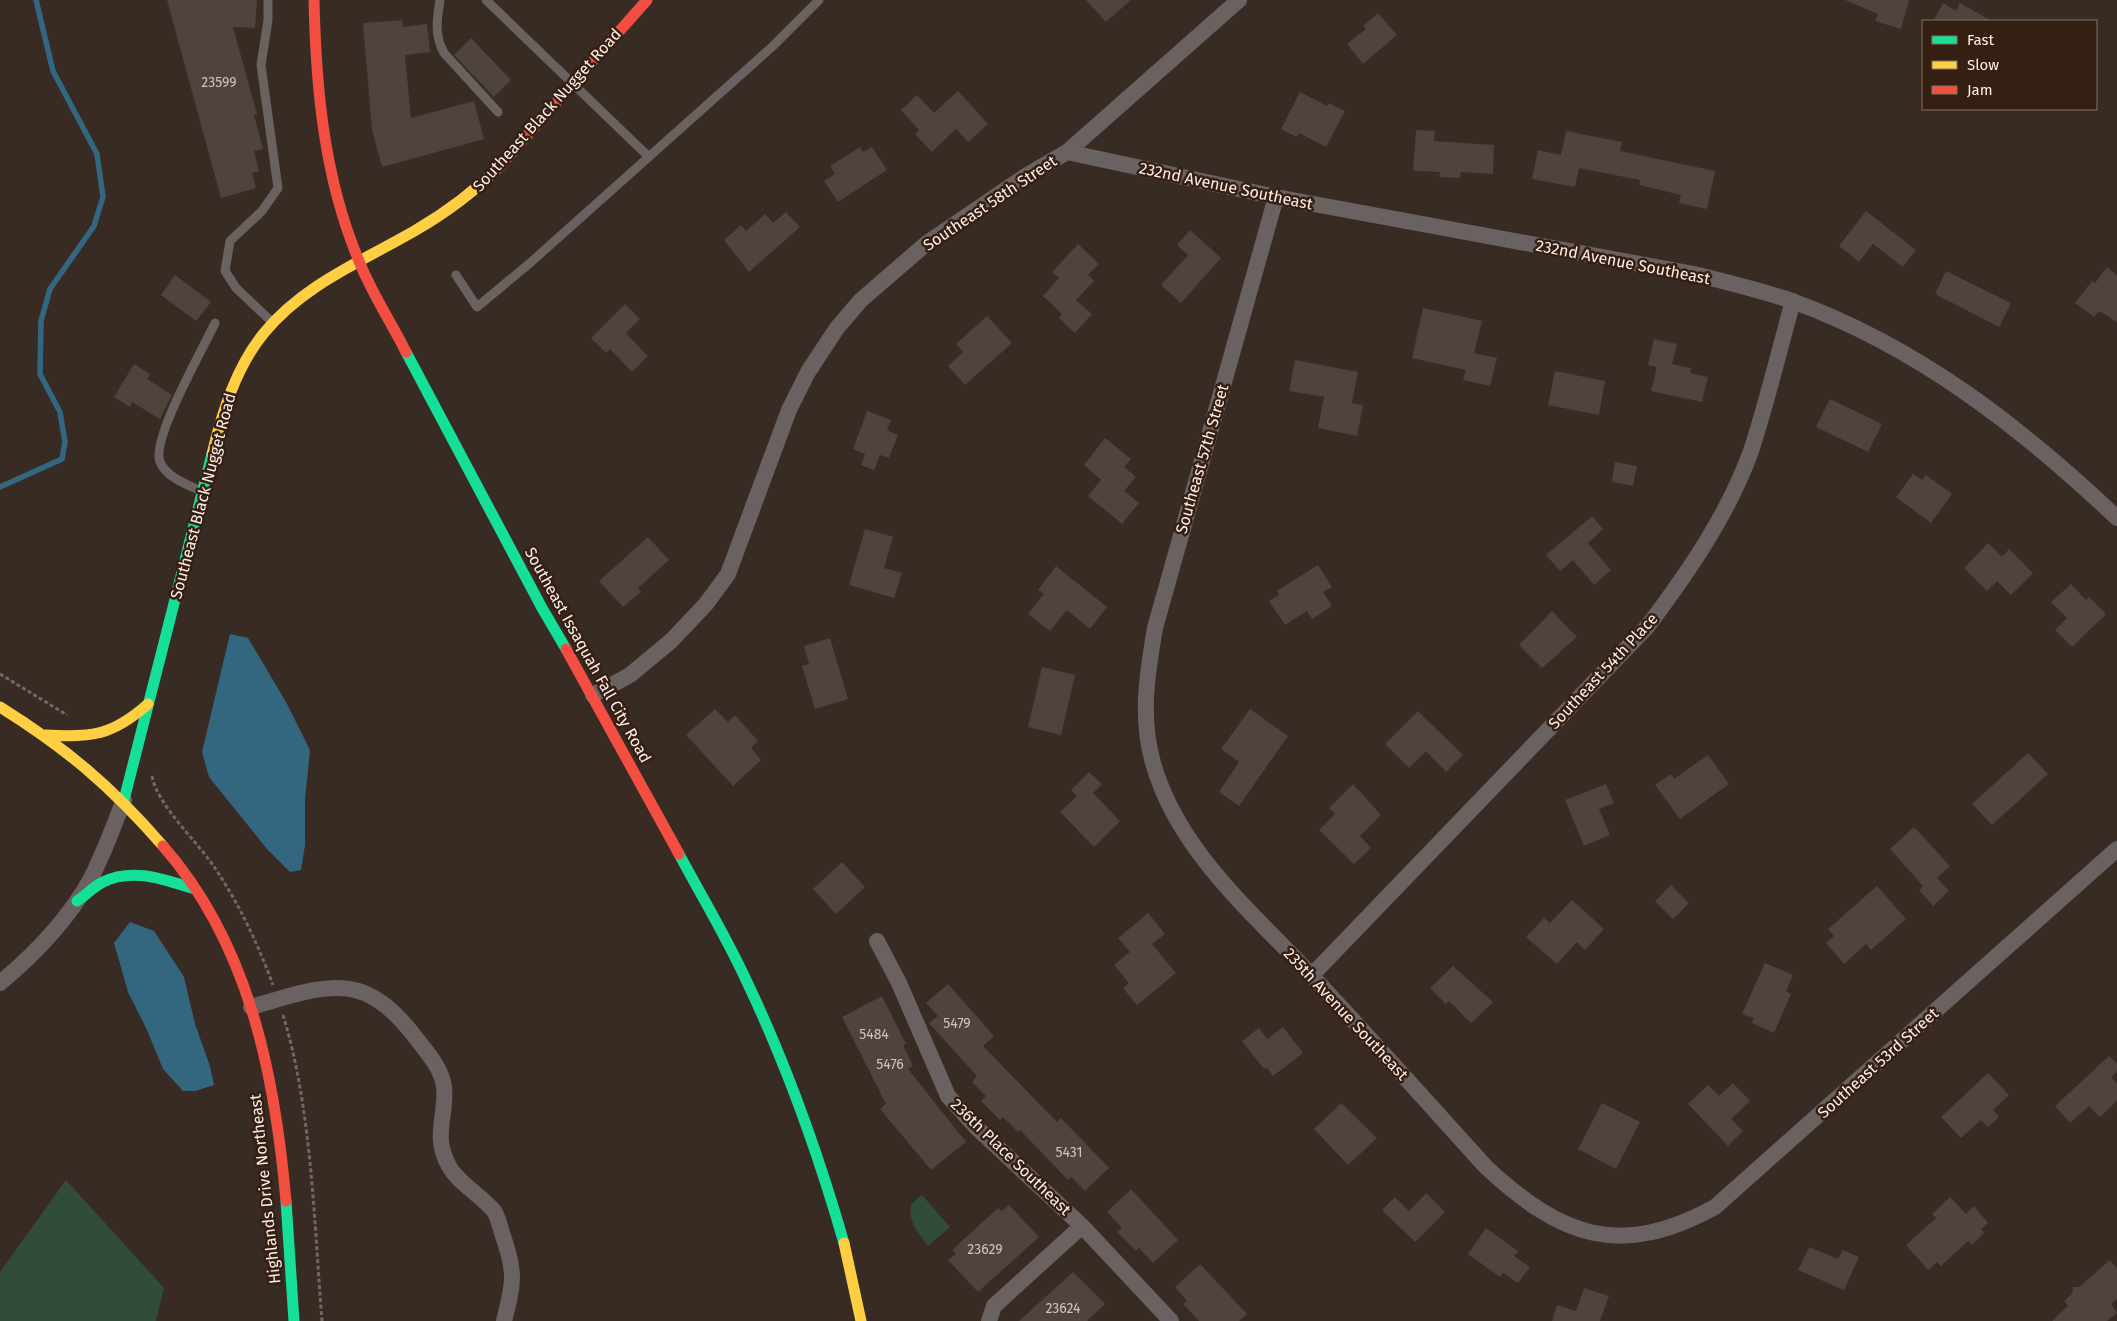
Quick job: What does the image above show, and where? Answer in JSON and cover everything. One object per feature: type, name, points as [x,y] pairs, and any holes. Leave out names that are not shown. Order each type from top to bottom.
[{"type":"main road","name":"Southeast Issaquah Fall City Road","points":[[314,0],[316,75],[328,159],[340,209],[360,262],[542,608],[593,695],[747,981],[792,1086],[827,1184],[846,1251],[861,1321]]},
{"type":"main road","name":"Southeast Black Nugget Road","points":[[124,800],[202,492],[230,394],[247,358],[273,323],[300,298],[440,217],[490,176],[647,0]]},
{"type":"main road","points":[[46,735],[90,737],[111,732],[129,722],[148,704]]},
{"type":"main road","name":"Highlands Drive Northeast","points":[[4,710],[46,735],[124,800],[150,828],[195,888],[235,961],[262,1042],[271,1081],[283,1169],[294,1321]]},
{"type":"main road","points":[[77,901],[104,881],[126,874],[156,878],[195,888]]},
{"type":"street","name":"Southeast 58th Street","points":[[593,695],[630,675],[671,641],[706,604],[728,574],[789,410],[808,372],[837,328],[862,300],[927,243],[1024,177],[1067,152],[1239,0]]},
{"type":"street","name":"232nd Avenue Southeast","points":[[1067,152],[1276,197],[1694,274],[1746,287],[1793,302],[1861,331],[1951,381],[2022,434],[2117,518]]},
{"type":"street","name":"Southeast 57th Street","points":[[1145,723],[1145,686],[1155,628],[1276,197]]},
{"type":"street","name":"Southeast 54th Place","points":[[1312,975],[1647,627],[1684,577],[1730,497],[1750,452],[1793,302]]},
{"type":"street","name":"235th Avenue Southeast","points":[[1145,723],[1154,764],[1167,799],[1188,838],[1229,890],[1312,975],[1486,1166],[1512,1191],[1536,1209],[1557,1220],[1592,1232],[1618,1237]]},
{"type":"street","name":"Southeast Black Nugget Road","points":[[0,984],[31,957],[77,901],[90,880],[124,800]]},
{"type":"street","name":"Southeast 53rd Street","points":[[1618,1237],[1669,1228],[1715,1207],[2117,849]]},
{"type":"street","name":"236th Place Southeast","points":[[877,941],[899,983],[948,1096],[978,1129],[1082,1226],[1171,1321]]},
{"type":"street","points":[[251,1007],[307,991],[345,987],[360,991],[379,1001],[410,1030],[434,1062],[444,1087],[439,1137],[449,1167],[495,1212],[512,1258],[513,1284],[504,1321]]},
{"type":"street","points":[[990,1321],[994,1306],[1082,1226]]},
{"type":"lane","points":[[268,0],[268,20],[261,66],[278,188],[262,211],[230,241],[225,271],[236,288],[273,323]]},
{"type":"lane","points":[[440,0],[436,30],[438,43],[444,53],[498,112]]},
{"type":"lane","points":[[486,0],[649,157]]},
{"type":"lane","points":[[456,276],[477,307],[773,46],[819,0]]},
{"type":"lane","points":[[202,492],[177,479],[168,471],[160,463],[158,449],[164,429],[215,323]]},
{"type":"path","points":[[1,674],[75,718]]},
{"type":"green space","points":[[66,1180],[164,1288],[156,1321],[0,1321],[0,1272]]},
{"type":"green space","points":[[922,1195],[950,1227],[928,1246],[917,1232],[912,1222],[910,1211],[911,1204]]},
{"type":"water","points":[[230,634],[248,638],[286,702],[310,750],[305,799],[305,845],[301,870],[290,872],[267,849],[209,777],[202,752]]},
{"type":"water","points":[[130,922],[154,931],[184,977],[195,1024],[210,1066],[214,1085],[195,1091],[183,1091],[163,1069],[147,1030],[128,992],[114,943]]},
{"type":"building","points":[[167,0],[257,0],[255,28],[233,27],[257,114],[254,115],[263,149],[254,151],[259,171],[252,173],[256,188],[221,198]]},
{"type":"building","points":[[1086,0],[1131,0],[1106,22]]},
{"type":"building","points":[[1845,0],[1909,0],[1901,29],[1875,21],[1878,14]]},
{"type":"building","points":[[1943,3],[1956,11],[1960,3],[1990,20],[1934,20]]},
{"type":"building","points":[[1378,13],[1397,35],[1363,64],[1347,44],[1366,29],[1363,26]]},
{"type":"building","points":[[402,20],[403,27],[427,24],[430,52],[405,55],[411,118],[474,101],[484,139],[382,167],[372,130],[363,23]]},
{"type":"building","points":[[471,38],[511,80],[494,97],[454,55]]},
{"type":"building","points":[[958,91],[988,124],[968,142],[956,129],[932,152],[915,134],[919,130],[901,110],[917,95],[934,113]]},
{"type":"building","points":[[1300,92],[1327,106],[1329,103],[1345,111],[1326,147],[1299,133],[1297,137],[1281,129]]},
{"type":"building","points":[[1416,130],[1435,131],[1434,141],[1494,145],[1493,174],[1461,172],[1460,178],[1439,177],[1440,172],[1413,171]]},
{"type":"building","points":[[1566,131],[1622,142],[1620,151],[1715,171],[1707,209],[1679,203],[1681,195],[1639,185],[1640,180],[1579,168],[1575,187],[1532,179],[1538,150],[1561,155]]},
{"type":"building","points":[[860,147],[863,152],[872,147],[887,170],[838,202],[824,181],[835,174],[830,166]]},
{"type":"building","points":[[1866,211],[1916,250],[1903,267],[1873,244],[1859,262],[1839,246]]},
{"type":"building","points":[[786,212],[800,227],[749,272],[724,240],[741,225],[746,231],[765,214],[773,223]]},
{"type":"building","points":[[1190,230],[1221,258],[1181,303],[1161,285],[1188,255],[1177,245]]},
{"type":"building","points":[[1078,244],[1099,264],[1088,275],[1094,281],[1076,300],[1092,314],[1075,333],[1059,318],[1062,314],[1043,296],[1059,278],[1052,272]]},
{"type":"building","points":[[2107,267],[2117,275],[2117,322],[2099,311],[2094,317],[2075,303],[2092,281],[2095,283]]},
{"type":"building","points":[[1946,271],[2011,303],[1999,327],[1935,294]]},
{"type":"building","points":[[175,275],[211,302],[196,321],[161,295]]},
{"type":"building","points":[[625,304],[640,319],[626,333],[648,356],[632,372],[610,349],[606,353],[591,338]]},
{"type":"building","points":[[1423,308],[1482,321],[1474,353],[1497,358],[1490,386],[1463,380],[1466,370],[1412,358]]},
{"type":"building","points":[[987,316],[1012,343],[965,385],[948,366],[963,352],[956,344]]},
{"type":"building","points":[[1654,339],[1677,344],[1672,364],[1691,368],[1690,373],[1708,377],[1702,402],[1651,391],[1657,367],[1648,365]]},
{"type":"building","points":[[1295,360],[1358,372],[1352,403],[1363,405],[1357,436],[1318,428],[1324,397],[1289,391]]},
{"type":"building","points":[[134,364],[150,374],[147,379],[172,395],[160,419],[132,402],[130,407],[114,397]]},
{"type":"building","points":[[1555,371],[1605,381],[1599,415],[1548,405]]},
{"type":"building","points":[[1830,399],[1882,424],[1868,452],[1816,427]]},
{"type":"building","points":[[867,411],[891,420],[887,430],[898,435],[889,458],[880,455],[874,470],[861,465],[865,454],[853,449]]},
{"type":"building","points":[[1105,438],[1131,459],[1124,467],[1136,477],[1124,491],[1139,503],[1122,524],[1088,496],[1101,480],[1084,465]]},
{"type":"building","points":[[1615,462],[1637,466],[1633,486],[1612,482]]},
{"type":"building","points":[[1913,474],[1922,480],[1926,475],[1952,494],[1931,523],[1896,497]]},
{"type":"building","points":[[1592,516],[1603,529],[1588,543],[1611,570],[1594,585],[1573,560],[1560,571],[1546,555]]},
{"type":"building","points":[[865,529],[893,537],[884,568],[902,573],[894,598],[849,585]]},
{"type":"building","points":[[648,537],[669,560],[638,588],[641,592],[623,607],[599,581]]},
{"type":"building","points":[[1988,543],[2002,557],[2009,549],[2033,573],[2011,595],[1997,581],[1987,591],[1964,568]]},
{"type":"building","points":[[1318,565],[1332,587],[1323,592],[1332,606],[1312,619],[1307,611],[1285,625],[1269,601],[1279,595],[1277,591]]},
{"type":"building","points":[[1056,566],[1107,607],[1090,629],[1067,610],[1050,631],[1028,614],[1044,594],[1038,590]]},
{"type":"building","points":[[2071,584],[2086,600],[2089,597],[2106,614],[2072,647],[2055,630],[2067,618],[2051,602]]},
{"type":"building","points":[[1552,611],[1577,637],[1542,668],[1519,645]]},
{"type":"building","points":[[830,638],[848,699],[815,709],[802,666],[809,664],[804,646]]},
{"type":"building","points":[[1042,667],[1075,675],[1061,735],[1028,727]]},
{"type":"building","points":[[715,709],[728,722],[735,715],[758,741],[751,748],[761,760],[733,786],[686,735]]},
{"type":"building","points":[[1250,709],[1288,736],[1239,806],[1219,792],[1239,762],[1221,749]]},
{"type":"building","points":[[1418,711],[1463,755],[1446,772],[1426,751],[1409,768],[1385,744]]},
{"type":"building","points":[[2028,753],[2048,774],[1992,825],[1972,804]]},
{"type":"building","points":[[1708,755],[1729,784],[1680,819],[1655,785],[1671,774],[1674,779]]},
{"type":"building","points":[[1089,772],[1102,784],[1093,793],[1120,821],[1094,847],[1060,812],[1077,796],[1071,790]]},
{"type":"building","points":[[1353,784],[1381,815],[1360,836],[1371,848],[1354,864],[1319,830],[1335,814],[1329,808]]},
{"type":"building","points":[[1606,784],[1614,803],[1599,809],[1610,835],[1584,846],[1565,800]]},
{"type":"building","points":[[1914,827],[1950,866],[1937,878],[1949,891],[1933,906],[1919,890],[1923,886],[1890,849]]},
{"type":"building","points":[[842,862],[865,887],[836,914],[813,889]]},
{"type":"building","points":[[1671,885],[1689,903],[1673,919],[1655,901]]},
{"type":"building","points":[[1877,886],[1906,919],[1871,950],[1866,944],[1844,964],[1826,943],[1834,936],[1828,929]]},
{"type":"building","points":[[1572,900],[1604,929],[1585,950],[1577,942],[1557,964],[1526,937],[1544,918],[1550,923]]},
{"type":"building","points":[[1148,913],[1165,934],[1152,944],[1176,973],[1137,1005],[1123,988],[1129,983],[1114,965],[1130,952],[1118,938]]},
{"type":"building","points":[[1765,963],[1793,975],[1786,991],[1791,994],[1774,1033],[1752,1023],[1754,1018],[1742,1014]]},
{"type":"building","points":[[1453,966],[1493,1002],[1471,1023],[1449,1001],[1446,1004],[1430,988]]},
{"type":"building","points":[[948,984],[994,1036],[983,1046],[1057,1122],[1061,1118],[1109,1168],[1085,1191],[1071,1177],[1068,1180],[1020,1130],[1018,1132],[1003,1117],[1000,1120],[981,1101],[986,1096],[972,1082],[977,1076],[929,1023],[938,1016],[926,1003]]},
{"type":"building","points":[[882,996],[906,1044],[903,1045],[913,1066],[908,1069],[966,1142],[931,1170],[880,1109],[886,1104],[842,1017]]},
{"type":"building","points":[[1283,1027],[1303,1053],[1273,1076],[1267,1068],[1264,1069],[1242,1041],[1259,1028],[1267,1039]]},
{"type":"building","points":[[2109,1056],[2117,1064],[2117,1071],[2111,1077],[2117,1083],[2117,1101],[2100,1117],[2089,1106],[2070,1123],[2055,1106]]},
{"type":"building","points":[[1988,1073],[2009,1095],[1993,1110],[1999,1117],[1988,1127],[1981,1120],[1961,1138],[1941,1117]]},
{"type":"building","points":[[1733,1083],[1750,1101],[1731,1119],[1743,1131],[1728,1146],[1688,1104],[1708,1085],[1719,1096]]},
{"type":"building","points":[[1341,1103],[1377,1138],[1348,1165],[1314,1129]]},
{"type":"building","points":[[1602,1103],[1640,1122],[1616,1169],[1578,1149]]},
{"type":"building","points":[[1131,1189],[1178,1240],[1153,1263],[1139,1248],[1136,1251],[1117,1232],[1122,1228],[1107,1212]]},
{"type":"building","points":[[1426,1193],[1445,1212],[1415,1242],[1382,1210],[1395,1197],[1409,1211]]},
{"type":"building","points":[[1950,1197],[1966,1214],[1974,1206],[1988,1223],[1981,1229],[1984,1233],[1972,1245],[1968,1241],[1941,1266],[1937,1262],[1928,1270],[1906,1245],[1936,1218],[1932,1214]]},
{"type":"building","points":[[1009,1205],[1039,1237],[978,1292],[948,1260],[956,1254],[952,1250],[998,1208],[1002,1211]]},
{"type":"building","points":[[1486,1228],[1518,1251],[1514,1256],[1530,1267],[1518,1283],[1503,1273],[1500,1277],[1468,1254]]},
{"type":"building","points":[[1809,1247],[1838,1259],[1843,1250],[1859,1257],[1844,1290],[1798,1270]]},
{"type":"building","points":[[2110,1260],[2117,1268],[2117,1299],[2111,1304],[2117,1313],[2107,1321],[2052,1321],[2068,1306],[2064,1301],[2072,1294],[2073,1287],[2079,1287]]},
{"type":"building","points":[[1200,1264],[1247,1314],[1239,1321],[1199,1321],[1183,1304],[1187,1301],[1175,1287]]},
{"type":"building","points":[[1073,1272],[1105,1304],[1087,1321],[1019,1321]]},
{"type":"building","points":[[1584,1288],[1609,1296],[1600,1321],[1552,1321],[1557,1305],[1576,1311]]},
{"type":"waterway","points":[[0,487],[62,459],[65,442],[60,412],[40,374],[41,321],[50,289],[94,226],[103,197],[97,154],[53,71],[36,0]]},
{"type":"traffic: fast","points":[[406,352],[542,608],[566,649]]},
{"type":"traffic: fast","points":[[124,800],[212,454]]},
{"type":"traffic: fast","points":[[679,854],[731,949],[762,1014],[824,1176],[844,1243]]},
{"type":"traffic: fast","points":[[77,901],[103,882],[126,876],[149,876],[195,889]]},
{"type":"traffic: fast","points":[[286,1201],[294,1321]]},
{"type":"traffic: slow","points":[[212,454],[225,407],[245,360],[264,333],[280,316],[297,301],[335,275],[439,216],[471,192],[500,166]]},
{"type":"traffic: slow","points":[[46,735],[76,736],[101,732],[124,722],[148,704]]},
{"type":"traffic: slow","points":[[0,707],[46,738],[87,770],[125,805],[163,846]]},
{"type":"traffic: slow","points":[[844,1243],[861,1321]]},
{"type":"traffic: jam","points":[[314,0],[320,100],[324,133],[337,198],[364,273],[406,352]]},
{"type":"traffic: jam","points":[[500,166],[647,0]]},
{"type":"traffic: jam","points":[[566,649],[679,854]]},
{"type":"traffic: jam","points":[[163,846],[193,884],[217,925],[237,968],[253,1013],[265,1059],[274,1106],[286,1201]]}]
